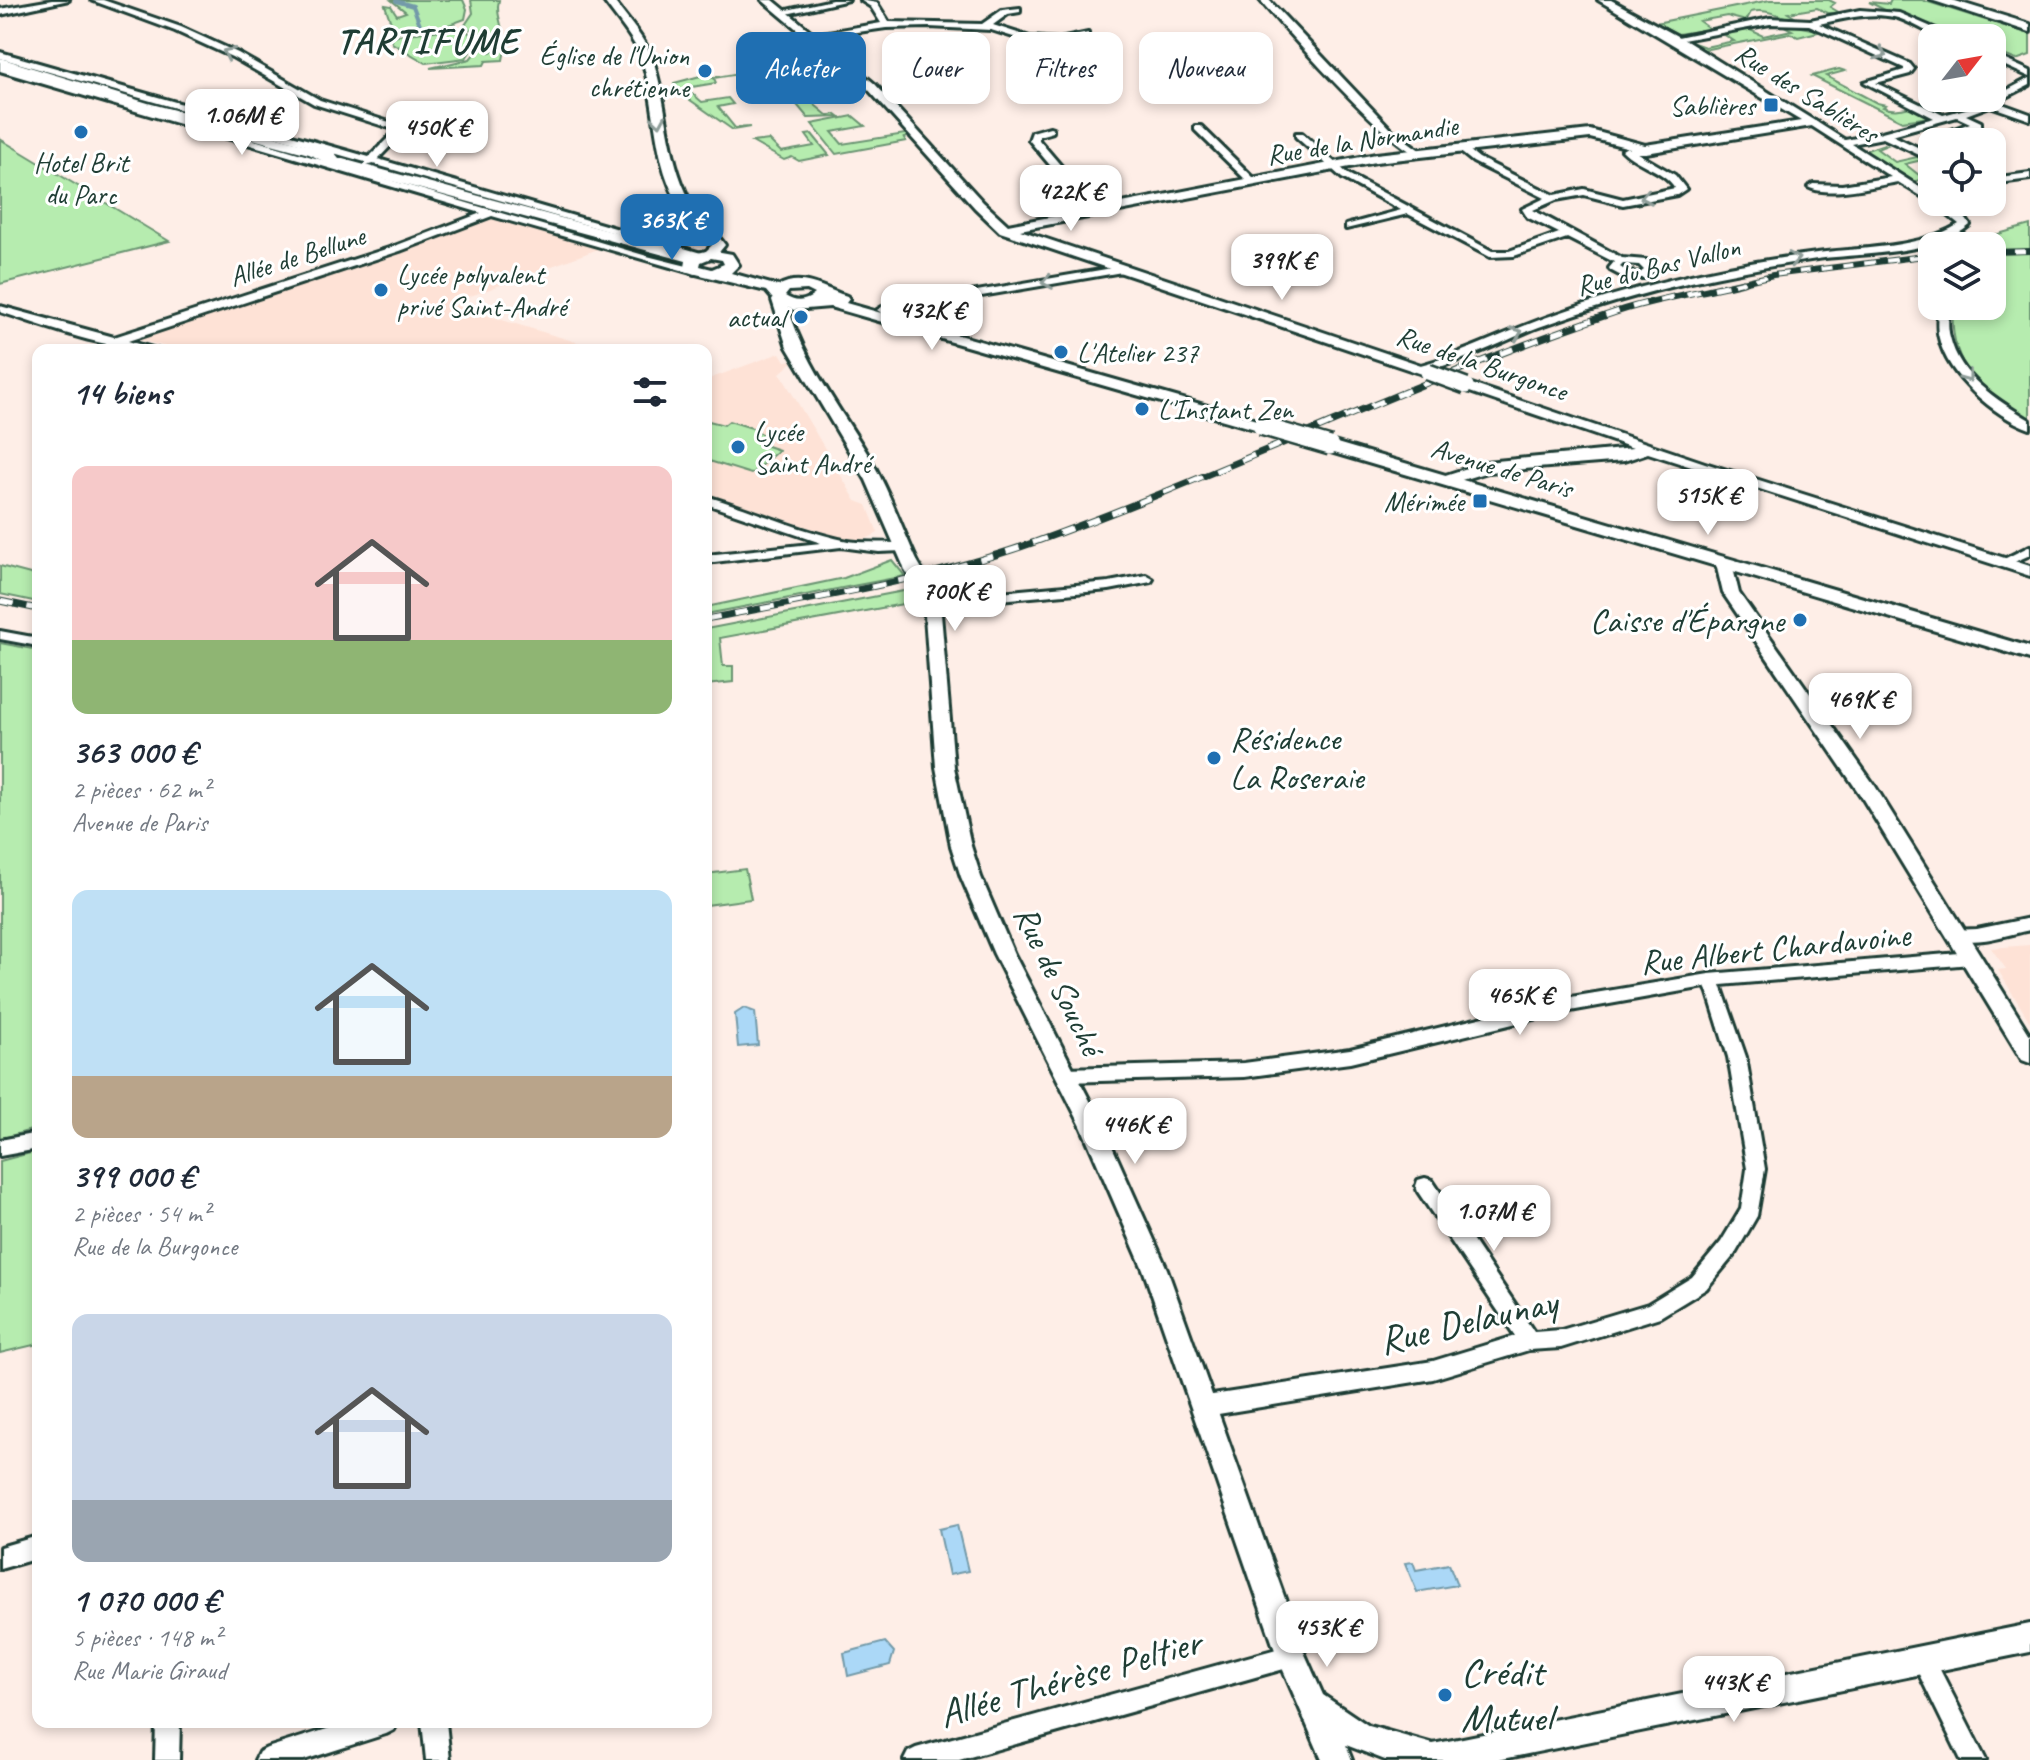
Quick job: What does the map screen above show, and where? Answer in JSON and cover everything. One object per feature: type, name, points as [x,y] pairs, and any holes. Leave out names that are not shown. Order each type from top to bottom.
[{"type":"highway","points":[[1938,0],[2030,25]]},
{"type":"highway","points":[[1956,0],[2030,25]]},
{"type":"main road","points":[[0,62],[31,74],[131,100],[334,161],[365,164],[474,203],[699,261],[716,273],[771,288],[778,297],[810,300],[810,285],[740,270],[727,257],[699,261]]},
{"type":"main road","points":[[716,273],[732,265]]},
{"type":"main road","points":[[778,297],[782,289],[794,284]]},
{"type":"main road","name":"Avenue de Paris","points":[[810,300],[882,310],[957,337],[2030,653]]},
{"type":"main road","name":"Avenue de Paris","points":[[810,300],[957,337]]},
{"type":"street","points":[[0,12],[65,0]]},
{"type":"street","points":[[95,0],[178,29],[235,55],[317,102],[402,129],[365,164]]},
{"type":"street","points":[[608,0],[638,40],[648,62],[666,155],[687,207],[719,245],[699,261]]},
{"type":"street","name":"Rue de la Burgonce","points":[[767,0],[804,32]]},
{"type":"street","points":[[782,12],[845,0]]},
{"type":"street","points":[[864,0],[874,5],[886,25]]},
{"type":"street","points":[[1264,0],[1389,132],[1418,153]]},
{"type":"street","name":"Rue des Sablières","points":[[1609,2],[1812,123],[1918,191]]},
{"type":"street","points":[[985,26],[1005,12],[1017,10]]},
{"type":"street","points":[[1672,40],[1770,21],[1810,23],[1850,13],[1882,13],[1918,25]]},
{"type":"street","points":[[1810,23],[1907,66],[1910,69],[1907,72],[1868,82],[1943,119]]},
{"type":"street","points":[[837,32],[886,25],[985,26],[1006,32]]},
{"type":"street","points":[[0,55],[585,231]]},
{"type":"street","points":[[2006,63],[2030,74]]},
{"type":"street","points":[[0,68],[169,113],[474,203],[494,212],[585,231]]},
{"type":"street","points":[[2006,94],[2030,81]]},
{"type":"street","name":"Rue de la Burgonce","points":[[866,83],[1005,229],[1649,448],[2030,571]]},
{"type":"street","points":[[2006,109],[2030,117]]},
{"type":"street","points":[[1841,143],[1884,135],[1964,112]]},
{"type":"street","points":[[1958,114],[1978,124],[1964,128]]},
{"type":"street","name":"Rue de la Normandie","points":[[1575,136],[1627,150],[1646,149],[1812,123]]},
{"type":"street","name":"Rue de la Normandie","points":[[1198,128],[1252,181]]},
{"type":"street","points":[[1050,130],[1035,134],[1034,140],[1093,210]]},
{"type":"street","points":[[1299,135],[1332,166],[1408,211],[1498,256],[1567,234]]},
{"type":"street","points":[[1884,135],[1918,151]]},
{"type":"street","name":"Rue de la Normandie","points":[[1005,229],[1332,166],[1418,153],[1575,136],[1604,136],[1646,149]]},
{"type":"street","points":[[1461,148],[1476,160],[1553,198]]},
{"type":"street","points":[[1620,261],[1531,215],[1527,209],[1553,198],[1589,191],[1623,202],[1681,189],[1673,178],[1642,162],[1627,150]]},
{"type":"street","points":[[2006,179],[2030,176]]},
{"type":"street","points":[[1813,187],[1842,188],[1899,179]]},
{"type":"street","points":[[1350,227],[1408,211]]},
{"type":"street","name":"Allée de Bellune","points":[[115,341],[452,230],[494,212]]},
{"type":"street","name":"Rue des Sablières","points":[[1951,232],[1965,225],[1958,216]]},
{"type":"street","name":"Rue du Bas Vallon","points":[[1423,370],[1570,313],[1666,284],[1770,263],[1918,242]]},
{"type":"street","points":[[882,310],[1124,269]]},
{"type":"street","name":"Rue de Souché","points":[[778,297],[784,318],[824,399],[874,480],[902,547],[929,596],[945,767],[961,846],[1004,954],[1092,1126],[1155,1269],[1206,1406],[1291,1656],[1337,1760]]},
{"type":"street","points":[[784,318],[810,300]]},
{"type":"street","points":[[0,309],[128,344]]},
{"type":"street","points":[[1944,320],[1945,343],[1970,384],[1990,401],[2030,425]]},
{"type":"street","points":[[1445,480],[1486,467],[1624,456],[1649,448]]},
{"type":"street","points":[[712,502],[842,544],[871,549],[902,547]]},
{"type":"street","points":[[712,558],[842,544]]},
{"type":"street","points":[[2005,562],[2030,550]]},
{"type":"street","points":[[1724,564],[1731,593],[1868,791],[2030,1054]]},
{"type":"street","points":[[929,596],[1109,586],[1146,579]]},
{"type":"street","points":[[0,635],[32,641]]},
{"type":"street","points":[[1958,934],[1977,935],[2030,924]]},
{"type":"street","name":"Rue Albert Chardavoine","points":[[1065,1075],[1244,1070],[1350,1056],[1559,1006],[1709,980],[1971,958]]},
{"type":"street","name":"Rue Delaunay","points":[[1206,1406],[1433,1370],[1529,1341],[1561,1339],[1653,1311],[1699,1283],[1728,1248],[1750,1210],[1756,1169],[1737,1057],[1716,992],[1709,980]]},
{"type":"street","points":[[0,1148],[32,1142]]},
{"type":"street","points":[[1425,1186],[1529,1341]]},
{"type":"street","points":[[0,1558],[32,1549]]},
{"type":"street","points":[[1314,1705],[1362,1739],[1427,1759],[2030,1638]]},
{"type":"street","name":"Allée Thérèse Peltier","points":[[916,1760],[1291,1656]]},
{"type":"street","points":[[1923,1660],[1974,1760]]},
{"type":"street","points":[[167,1760],[168,1728]]},
{"type":"street","points":[[267,1760],[367,1728]]},
{"type":"street","points":[[435,1728],[438,1760]]},
{"type":"shaded area","name":"Lycée polyvalent privé Saint-André","points":[[486,217],[598,249],[449,304],[583,344],[155,344],[136,339]]},
{"type":"shaded area","points":[[780,353],[785,361],[795,360],[780,373],[856,501],[867,505],[878,533],[864,540],[846,540],[712,495],[712,378]]},
{"type":"shaded area","points":[[2030,945],[2030,1022],[1998,970],[2006,969],[1991,948]]},
{"type":"green space","points":[[391,0],[463,0],[467,9],[465,19],[443,27],[394,32],[385,5],[391,6],[397,15],[406,12]]},
{"type":"green space","points":[[471,0],[499,0],[503,40],[493,49],[465,25],[473,13]]},
{"type":"green space","points":[[1770,0],[1829,0],[1835,3],[1830,7],[1840,13],[1828,13],[1817,8],[1788,13],[1798,19],[1757,11],[1751,12],[1746,21],[1727,16],[1699,21],[1710,29],[1678,34],[1656,23]]},
{"type":"green space","points":[[1891,0],[1922,0],[1998,24],[1925,24],[1905,13],[1881,12],[1885,10],[1869,2],[1889,4]]},
{"type":"green space","points":[[1782,25],[1822,31],[1798,37],[1790,33],[1703,50],[1688,41],[1705,47],[1734,41],[1720,32],[1746,28],[1763,36],[1792,30]]},
{"type":"green space","points":[[2006,26],[2030,34],[2030,55],[2016,60],[2006,56]]},
{"type":"green space","points":[[465,29],[470,34],[472,49],[466,58],[426,63],[392,43],[391,37],[398,35]]},
{"type":"green space","points":[[475,37],[490,52],[503,47],[503,60],[486,61],[484,65],[430,68],[470,59],[475,53]]},
{"type":"green space","points":[[1839,69],[1845,71],[1826,76],[1886,105],[1883,107],[1896,110],[1910,107],[1930,117],[1902,121],[1812,76]]},
{"type":"green space","points":[[708,74],[711,78],[736,74],[714,78],[716,83],[686,88],[702,102],[728,98],[733,104],[718,107],[735,128],[750,127],[733,130],[680,93],[675,93],[674,83]]},
{"type":"green space","points":[[796,104],[814,104],[828,116],[835,114],[839,117],[808,118]]},
{"type":"green space","points":[[853,116],[865,126],[832,132],[842,144],[911,133],[914,136],[904,138],[906,141],[836,154],[812,124]]},
{"type":"green space","points":[[812,134],[829,155],[799,161],[792,157],[784,160],[752,142],[769,140],[781,152],[814,146],[806,135]]},
{"type":"green space","points":[[0,139],[169,241],[0,284]]},
{"type":"green space","points":[[1884,144],[1887,145],[1877,149],[1895,162],[1917,157],[1918,161],[1905,164],[1918,174],[1918,180],[1912,182],[1864,151]]},
{"type":"green space","points":[[2030,225],[2030,419],[1997,398],[1971,375],[1962,362],[1953,328],[1953,320],[2006,320],[2005,232]]},
{"type":"green space","name":"Lycée Saint André","points":[[729,421],[752,428],[767,438],[761,444],[779,450],[751,474],[712,462],[712,422],[724,425]]},
{"type":"green space","points":[[892,560],[905,576],[712,613],[712,606],[844,578]]},
{"type":"green space","points":[[0,566],[32,574],[32,601],[0,594]]},
{"type":"green space","points":[[914,589],[919,601],[720,638],[723,666],[733,666],[733,682],[712,684],[712,628]]},
{"type":"green space","points":[[0,643],[32,649],[32,1130],[0,1139]]},
{"type":"green space","points":[[745,869],[751,899],[712,904],[712,873]]},
{"type":"green space","points":[[32,1153],[32,1345],[0,1353],[0,1161]]},
{"type":"water","points":[[744,1008],[755,1012],[758,1045],[738,1047],[735,1014]]},
{"type":"water","points":[[957,1525],[968,1571],[949,1575],[939,1529]]},
{"type":"water","points":[[1413,1562],[1416,1570],[1449,1564],[1457,1585],[1417,1592],[1405,1563]]},
{"type":"water","points":[[885,1642],[894,1652],[890,1665],[848,1676],[844,1653]]},
{"type":"waterway","points":[[396,1],[413,6],[421,27]]},
{"type":"railway","points":[[2006,252],[2030,251]]},
{"type":"railway","points":[[1737,283],[1773,275],[1918,257]]},
{"type":"railway","points":[[1737,283],[1743,282]]},
{"type":"railway","points":[[712,618],[872,587],[954,567],[1035,542],[1545,337],[1634,306],[1737,283]]},
{"type":"railway","points":[[0,601],[32,608]]},
{"type":"place","name":"Église de l'Union chrétienne","points":[[705,71]]},
{"type":"place","name":"Sablières","points":[[1771,105]]},
{"type":"place","name":"Hotel Brit du Parc","points":[[81,132]]},
{"type":"place","name":"Lycée polyvalent privé Saint-André","points":[[381,290]]},
{"type":"place","name":"actual","points":[[801,317]]},
{"type":"place","name":"L'Atelier 237","points":[[1061,352]]},
{"type":"place","name":"L'Instant Zen","points":[[1142,409]]},
{"type":"place","name":"Lycée Saint André","points":[[738,447]]},
{"type":"place","name":"Mérimée","points":[[1480,501]]},
{"type":"place","name":"Caisse d'Épargne","points":[[1800,620]]},
{"type":"place","name":"Résidence La Roseraie","points":[[1214,758]]},
{"type":"place","name":"Crédit Mutuel","points":[[1445,1695]]},
{"type":"district","name":"TARTIFUME","points":[[428,41]]}]
